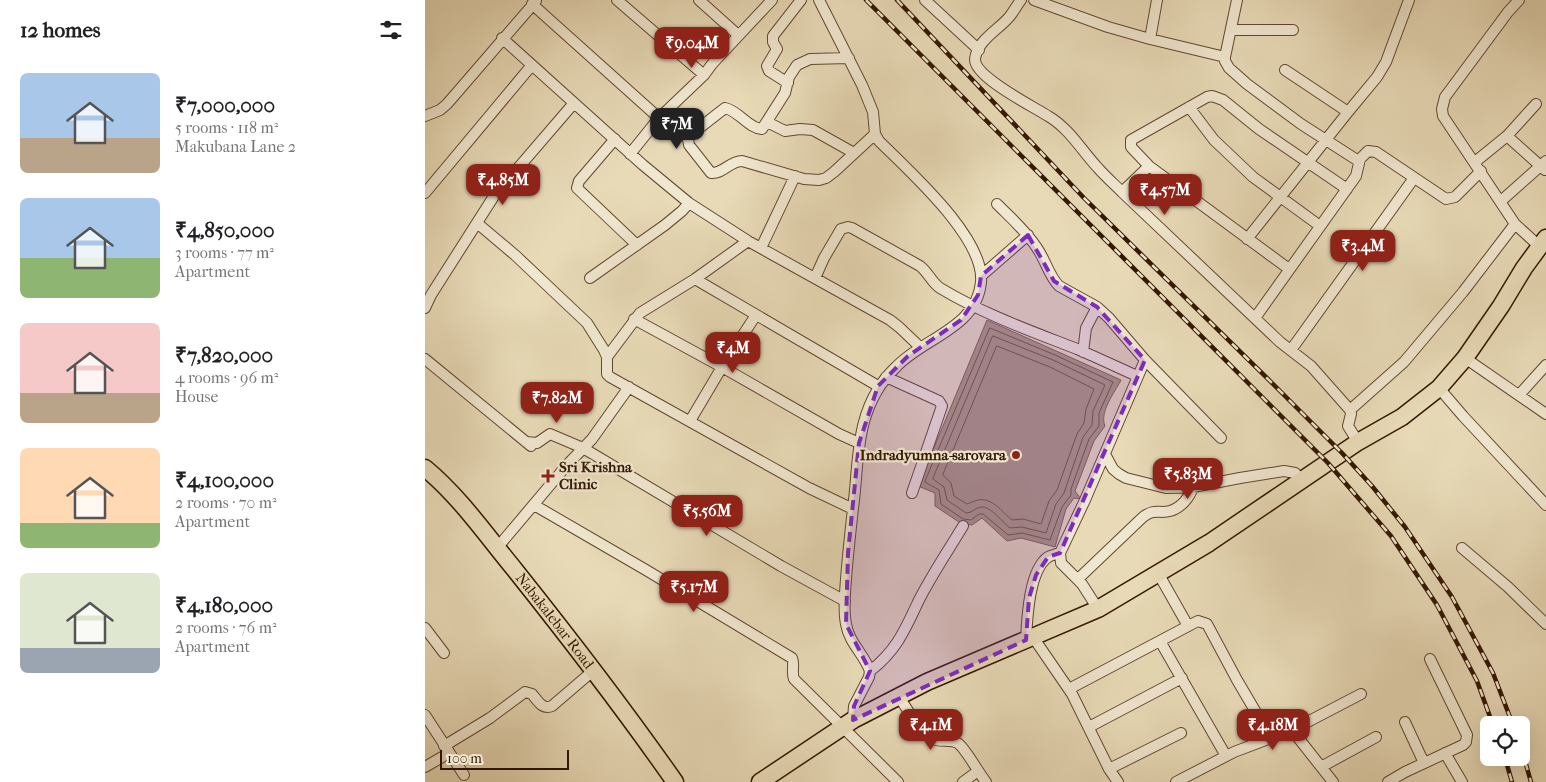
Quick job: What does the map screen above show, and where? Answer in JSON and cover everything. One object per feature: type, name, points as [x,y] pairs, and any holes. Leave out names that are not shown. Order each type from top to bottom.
[{"type":"main road","points":[[760,782],[847,723],[936,678],[1098,609],[1209,543],[1358,442],[1401,417],[1439,388],[1465,358],[1543,242]]},
{"type":"main road","name":"Nabakalebar Road","points":[[425,468],[451,492],[497,548],[594,670],[675,782]]},
{"type":"street","points":[[617,0],[704,75]]},
{"type":"street","points":[[699,0],[738,35]]},
{"type":"street","points":[[630,154],[659,118],[704,75],[738,35],[772,0]]},
{"type":"street","points":[[788,83],[769,71],[767,66],[777,49],[773,42],[773,36],[801,0]]},
{"type":"street","points":[[819,0],[862,85],[870,105],[875,134],[879,141],[954,220],[969,242],[981,269],[978,295],[973,305],[961,320],[945,333],[908,356],[886,378],[879,386],[864,421],[859,443],[845,614],[849,634],[870,670],[869,677],[847,723]]},
{"type":"street","points":[[925,0],[979,50]]},
{"type":"street","points":[[1007,0],[1019,4],[1005,21],[990,34],[979,50],[975,57],[977,68],[1010,93],[1057,122],[1098,169],[1255,318],[1311,366],[1350,410],[1348,426],[1358,442]]},
{"type":"street","points":[[1034,0],[1109,27],[1225,57]]},
{"type":"street","points":[[1151,39],[1157,0]]},
{"type":"street","points":[[1237,0],[1225,57],[1226,65],[1247,84],[1326,141],[1353,158],[1360,159]]},
{"type":"street","points":[[1247,239],[1382,71],[1409,0]]},
{"type":"street","points":[[1519,0],[1456,81],[1442,103],[1443,116],[1515,224],[1543,242]]},
{"type":"street","points":[[425,116],[440,110],[447,104],[534,2],[659,118]]},
{"type":"street","points":[[1231,30],[1293,30]]},
{"type":"street","points":[[502,38],[630,154],[689,203],[748,241],[890,320],[920,347]]},
{"type":"street","points":[[849,58],[810,59],[803,61],[792,70],[785,93],[764,127],[759,130],[731,109],[725,108],[689,136],[688,142],[691,149],[711,173],[718,172],[734,162],[743,161],[811,181],[826,178],[835,172],[875,134]]},
{"type":"street","points":[[425,193],[531,65]]},
{"type":"street","points":[[1285,70],[1348,112]]},
{"type":"street","points":[[1289,269],[1149,166],[1131,147],[1131,140],[1207,97],[1212,96],[1223,100],[1253,125],[1347,189]]},
{"type":"street","points":[[425,308],[431,295],[495,196],[510,176],[574,103]]},
{"type":"street","points":[[1255,318],[1356,176],[1360,159],[1368,151],[1376,152],[1441,197],[1451,199],[1536,104]]},
{"type":"street","points":[[1189,107],[1205,129],[1253,177],[1320,226]]},
{"type":"street","points":[[767,122],[785,131],[813,130],[854,153]]},
{"type":"street","points":[[1501,201],[1545,166],[1507,136]]},
{"type":"street","points":[[615,140],[579,181],[577,188],[637,245]]},
{"type":"street","points":[[1123,192],[1149,166]]},
{"type":"street","points":[[761,248],[795,176]]},
{"type":"street","points":[[1291,350],[1414,178]]},
{"type":"street","points":[[589,278],[665,225],[689,203]]},
{"type":"street","points":[[997,204],[1028,235],[1039,250],[1054,281],[1059,286],[1097,307],[1109,318],[1145,360],[1221,438]]},
{"type":"street","points":[[477,223],[515,255],[583,319],[594,333],[607,357],[607,374],[610,378],[809,488],[853,509]]},
{"type":"street","points":[[1350,410],[1404,362],[1463,292],[1515,224]]},
{"type":"street","points":[[815,278],[836,236],[841,229],[849,227],[919,266],[929,274],[937,286],[973,305],[1019,327],[1137,376]]},
{"type":"street","points":[[981,276],[1028,235]]},
{"type":"street","points":[[607,357],[634,319],[647,308],[695,279],[748,241]]},
{"type":"street","points":[[695,279],[879,386]]},
{"type":"street","points":[[1083,352],[1089,322],[1097,307]]},
{"type":"street","points":[[690,421],[756,315]]},
{"type":"street","points":[[634,319],[839,434],[859,443]]},
{"type":"street","points":[[1465,358],[1546,414]]},
{"type":"street","points":[[425,359],[529,445],[537,443],[550,434],[583,448],[781,566],[845,601]]},
{"type":"street","points":[[1098,609],[1078,579],[1061,563],[1060,553],[1145,360]]},
{"type":"street","points":[[1519,395],[1546,365]]},
{"type":"street","points":[[886,378],[942,403],[942,410],[912,492]]},
{"type":"street","points":[[497,548],[602,426],[629,387]]},
{"type":"street","points":[[1439,388],[1546,505]]},
{"type":"street","points":[[1105,454],[1113,469],[1119,474],[1127,478],[1166,488],[1193,487],[1284,471],[1295,473],[1303,481]]},
{"type":"street","points":[[1078,579],[1143,517],[1152,511],[1170,511],[1174,509],[1188,498],[1193,487]]},
{"type":"street","points":[[534,505],[789,655],[793,661],[792,674],[794,679],[847,723],[898,782]]},
{"type":"street","points":[[870,670],[893,649],[963,526]]},
{"type":"street","points":[[1462,548],[1508,587],[1546,624]]},
{"type":"street","points":[[1060,553],[1048,557],[1036,576],[1029,598],[1029,639],[1069,689],[1109,769],[1118,782]]},
{"type":"street","points":[[1158,573],[1188,626]]},
{"type":"street","points":[[1069,689],[1188,626],[1198,622],[1207,624],[1271,738]]},
{"type":"street","points":[[425,628],[444,653]]},
{"type":"street","points":[[1160,641],[1226,756]]},
{"type":"street","points":[[1388,782],[1466,742],[1467,734],[1430,659]]},
{"type":"street","points":[[425,767],[525,692],[532,694],[543,707],[547,708],[552,706],[594,670]]},
{"type":"street","points":[[1089,728],[1181,678]]},
{"type":"street","points":[[1175,782],[1226,756],[1291,730],[1361,694]]},
{"type":"street","points":[[899,697],[931,738],[938,741],[957,742],[985,782]]},
{"type":"street","points":[[425,715],[463,775]]},
{"type":"street","points":[[1405,722],[1424,763]]},
{"type":"street","points":[[1291,730],[1333,782]]},
{"type":"street","points":[[1109,769],[1181,733]]},
{"type":"street","points":[[1321,767],[1376,737]]},
{"type":"street","points":[[1445,753],[1462,782]]},
{"type":"street","points":[[963,782],[978,771]]},
{"type":"street","points":[[425,772],[425,777]]},
{"type":"highlighted area","points":[[1028,235],[1054,281],[1097,307],[1145,360],[1060,553],[1048,557],[1036,575],[1029,598],[1026,640],[853,720],[854,706],[870,671],[846,624],[848,553],[859,443],[878,386],[908,356],[961,320],[978,295],[981,276]]},
{"type":"water","points":[[987,320],[1121,380],[1106,408],[1104,415],[1105,426],[1094,441],[1075,491],[1081,499],[1074,498],[1066,509],[1055,547],[1021,538],[1007,541],[982,518],[972,525],[962,524],[935,506],[935,493],[918,486]]},
{"type":"railway","points":[[866,0],[1328,463],[1391,536],[1437,605],[1477,681],[1490,716]]},
{"type":"railway","points":[[897,0],[1084,198],[1273,384],[1372,486],[1405,527],[1452,597],[1493,673],[1510,716]]},
{"type":"railway","points":[[1507,766],[1512,782]]},
{"type":"railway","points":[[1526,766],[1531,782]]},
{"type":"place","name":"Indradyumna-sarovara","points":[[1016,455]]},
{"type":"place","name":"Sri Krishna Clinic","points":[[548,476]]}]
